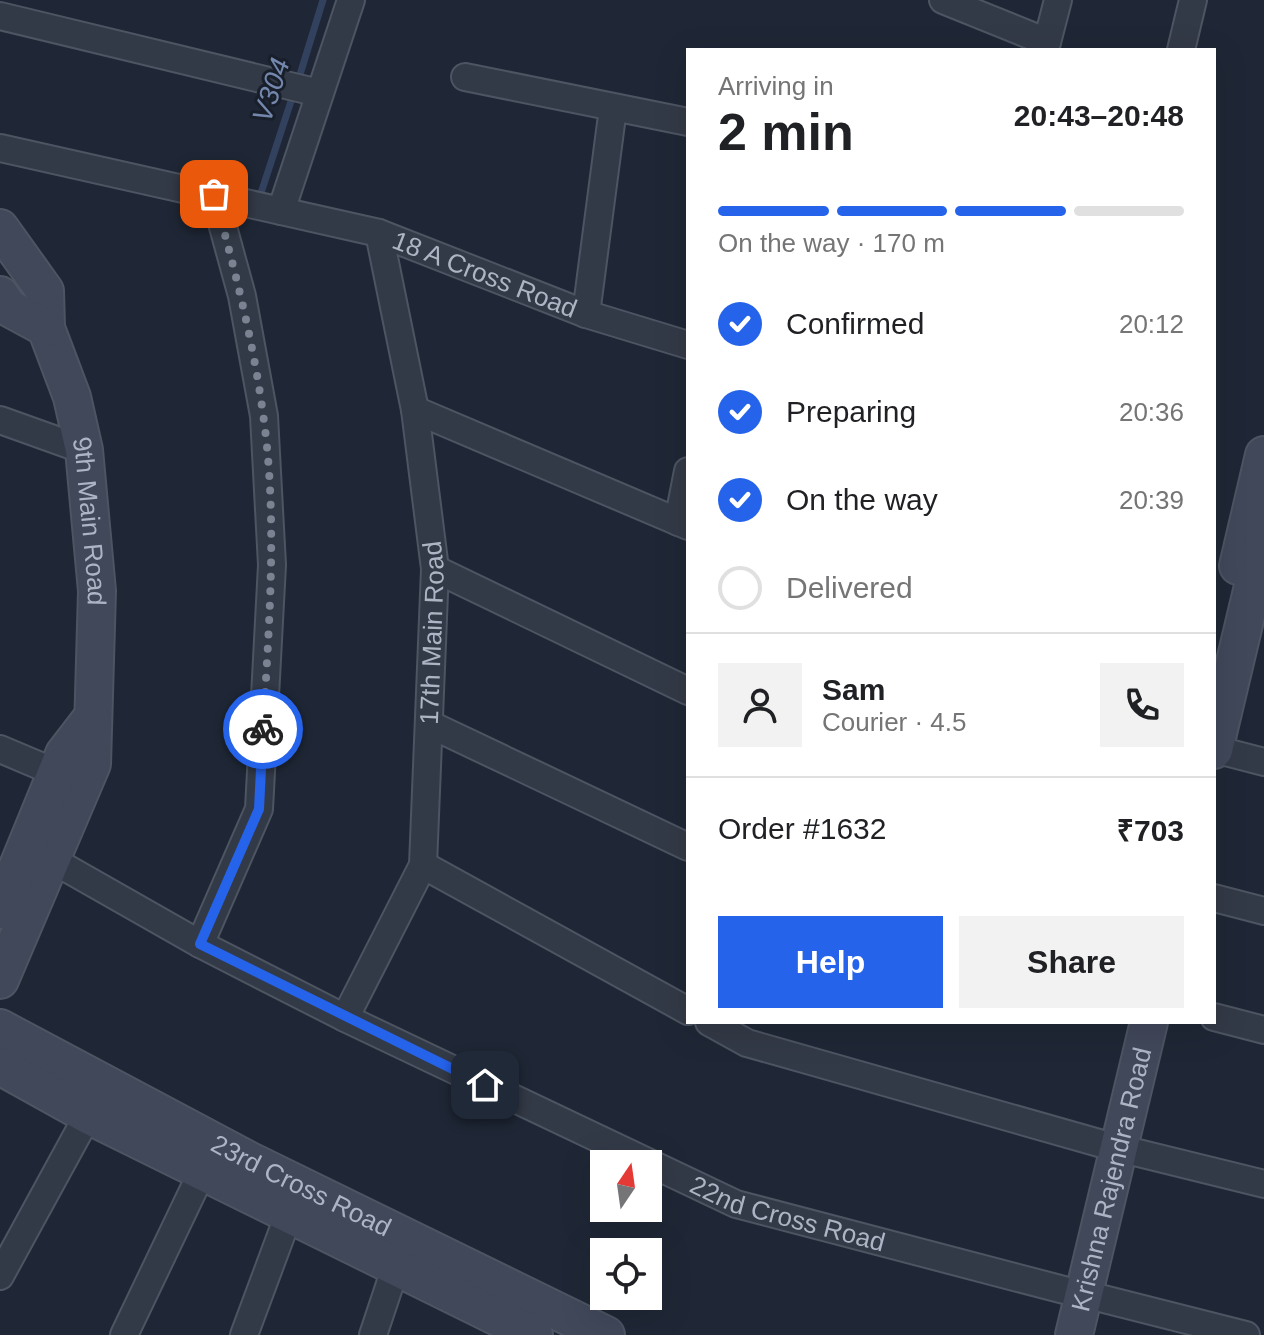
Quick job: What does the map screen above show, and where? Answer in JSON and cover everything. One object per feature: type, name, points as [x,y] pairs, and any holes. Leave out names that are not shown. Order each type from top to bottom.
[{"type":"main road","name":"9th Main Road","points":[[0,228],[45,291],[46,328],[72,397],[84,450],[97,591],[91,719],[64,754],[71,779],[54,861],[0,980]]},
{"type":"main road","points":[[0,295],[9,308],[46,328]]},
{"type":"main road","points":[[1216,656],[1264,455]]},
{"type":"main road","points":[[1216,742],[1258,594],[1264,540]]},
{"type":"main road","name":"9th Main Road","points":[[0,910],[71,779]]},
{"type":"main road","points":[[1109,1145],[1128,1024]]},
{"type":"main road","name":"Krishna Rajendra Road","points":[[1074,1335],[1074,1292],[1109,1145],[1148,1024]]},
{"type":"main road","name":"23rd Cross Road","points":[[0,1028],[248,1160],[534,1335]]},
{"type":"main road","name":"23rd Cross Road","points":[[0,1066],[88,1115],[289,1214],[400,1252],[606,1335]]},
{"type":"main road","points":[[1053,1335],[1074,1292]]},
{"type":"street","points":[[281,211],[351,0]]},
{"type":"street","points":[[943,0],[1046,46],[1058,0]]},
{"type":"street","points":[[1181,48],[1193,0]]},
{"type":"street","points":[[0,16],[319,93]]},
{"type":"street","points":[[465,77],[686,122]]},
{"type":"street","points":[[586,314],[613,108]]},
{"type":"street","name":"18 A Cross Road","points":[[0,148],[379,233],[586,314],[686,344]]},
{"type":"street","points":[[200,944],[259,809],[272,565],[264,416],[242,296],[214,194]]},
{"type":"street","name":"17th Main Road","points":[[345,1018],[423,865],[435,569],[415,410],[379,233]]},
{"type":"street","points":[[415,410],[683,524],[686,492]]},
{"type":"street","points":[[0,420],[84,450]]},
{"type":"street","points":[[435,569],[686,690]]},
{"type":"street","points":[[429,724],[686,846]]},
{"type":"street","points":[[0,749],[71,779]]},
{"type":"street","points":[[1216,750],[1264,762]]},
{"type":"street","name":"22nd Cross Road","points":[[54,861],[200,944],[345,1018],[736,1204],[1246,1335]]},
{"type":"street","points":[[423,865],[686,1010]]},
{"type":"street","points":[[1216,899],[1264,911]]},
{"type":"street","points":[[1216,1018],[1264,1030]]},
{"type":"street","points":[[713,1024],[747,1043],[1109,1145],[1264,1184]]},
{"type":"street","points":[[0,1276],[88,1115]]},
{"type":"street","points":[[124,1335],[202,1172]]},
{"type":"street","points":[[244,1335],[289,1214]]},
{"type":"street","points":[[373,1335],[400,1252]]},
{"type":"waterway","name":"V304","points":[[298,81],[323,0]]},
{"type":"waterway","name":"V304","points":[[261,193],[294,92]]},
{"type":"way so far","points":[[214,194],[242,296],[264,416],[272,565],[263,729]]},
{"type":"route","points":[[263,729],[259,809],[200,944],[485,1085]]}]
